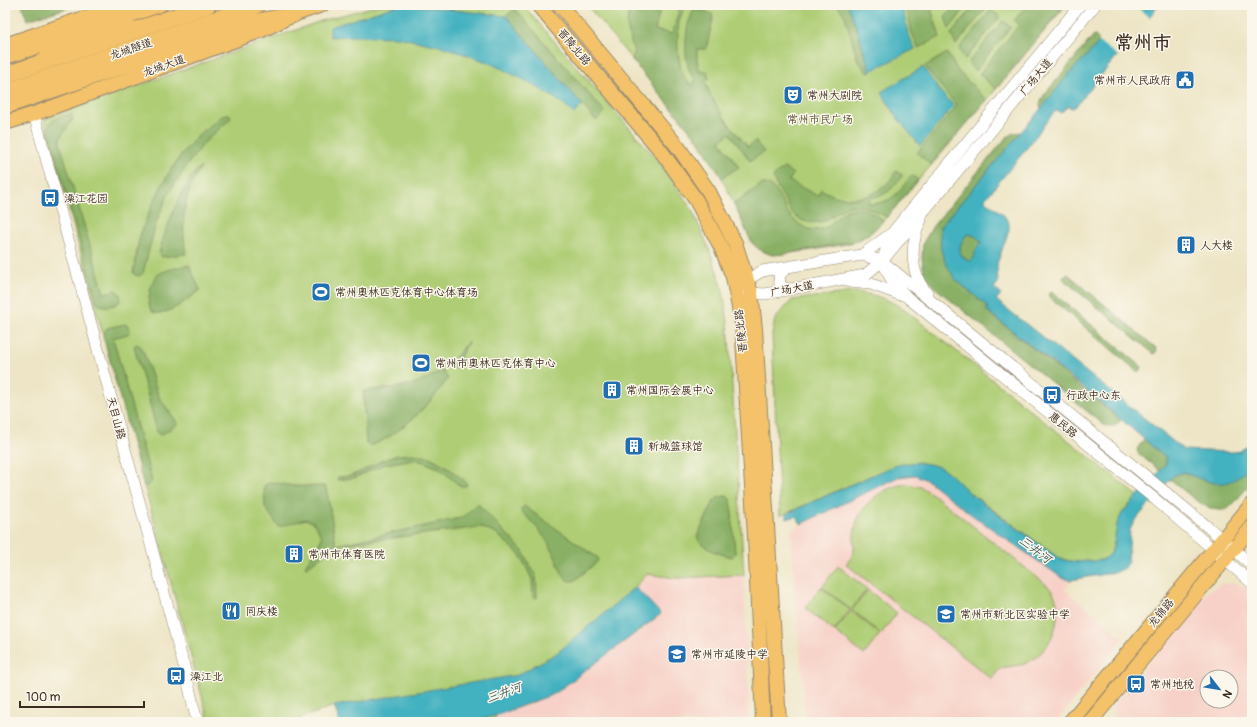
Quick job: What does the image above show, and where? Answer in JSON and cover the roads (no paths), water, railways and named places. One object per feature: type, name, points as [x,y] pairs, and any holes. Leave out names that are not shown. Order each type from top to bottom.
[{"type":"highway","name":"龙城隧道","points":[[5,75],[208,5]]},
{"type":"highway","name":"龙城隧道","points":[[5,92],[257,5]]},
{"type":"highway","points":[[5,46],[128,10]]},
{"type":"highway","points":[[5,66],[36,55],[128,10]]},
{"type":"highway","points":[[5,106],[245,24],[293,15]]},
{"type":"main road","points":[[5,57],[128,10],[160,5]]},
{"type":"main road","name":"龙城大道","points":[[5,123],[34,114],[260,31],[293,15],[322,5]]},
{"type":"main road","name":"晋陵北路","points":[[538,5],[661,151],[696,200],[722,246],[732,277],[744,287]]},
{"type":"main road","name":"晋陵北路","points":[[561,6],[678,147],[709,192],[735,243],[744,287],[755,329],[780,722]]},
{"type":"main road","name":"晋陵北路","points":[[744,287],[742,330],[754,527],[762,722]]},
{"type":"main road","name":"龙锦路","points":[[1070,722],[1252,504]]},
{"type":"main road","name":"龙锦路","points":[[1090,722],[1252,527]]},
{"type":"street","name":"广场大道","points":[[1080,5],[892,233],[862,255],[762,271],[744,287],[765,294],[865,275],[882,261],[1095,5]]},
{"type":"street","name":"天目山路","points":[[34,114],[185,670],[197,722]]},
{"type":"street","points":[[927,208],[918,225],[913,244],[914,264],[919,281],[935,305]]},
{"type":"street","points":[[882,261],[892,233]]},
{"type":"street","name":"惠民路","points":[[862,255],[882,261],[1149,478],[1230,555],[1252,583]]},
{"type":"street","name":"惠民路","points":[[882,261],[893,283],[907,298],[1156,500],[1219,545]]},
{"type":"street","points":[[787,268],[779,275],[780,284],[789,290]]},
{"type":"street","points":[[832,281],[871,284],[907,298]]},
{"type":"street","name":"惠民路","points":[[1230,555],[1252,566]]},
{"type":"water","points":[[399,5],[412,5],[506,16],[582,105],[574,114],[565,105],[534,85],[487,62],[444,47],[398,37],[330,37],[330,27]]},
{"type":"water","points":[[848,5],[902,5],[908,33],[915,49],[870,71]]},
{"type":"water","name":"三井河","points":[[1129,5],[1159,5],[1075,107],[1072,108],[1068,106],[1061,113],[1058,111],[1054,112],[985,199],[985,201],[1003,214],[1009,223],[1009,230],[997,264],[998,283],[994,288],[1001,294],[996,300],[1184,450],[1233,452],[1240,451],[1252,442],[1252,464],[1235,479],[1227,482],[1220,483],[1203,480],[1183,472],[1173,476],[1134,522],[1130,530],[1128,562],[1125,568],[1116,572],[1071,580],[1062,578],[972,515],[930,482],[916,475],[898,477],[801,524],[796,516],[787,519],[786,514],[886,469],[906,463],[925,463],[944,469],[972,495],[1060,559],[1076,562],[1102,560],[1111,554],[1117,524],[1122,513],[1166,464],[1166,458],[1089,392],[987,311],[987,306],[955,279],[945,262],[941,250],[940,227],[1068,75],[1092,50]],"holes":[[[968,234],[978,238],[981,243],[976,249],[973,259],[970,261],[962,256],[960,251],[961,244]]]},
{"type":"water","points":[[923,67],[939,90],[954,106],[920,146],[898,119],[881,92]]},
{"type":"water","name":"三井河","points":[[635,587],[661,614],[554,694],[495,716],[470,722],[440,717],[413,722],[340,722],[334,706],[518,675],[557,653]]},
{"type":"place","name":"常州市人民政府","points":[[1185,80]]},
{"type":"place","name":"常州大剧院","points":[[793,95]]},
{"type":"place","name":"澡江花园","points":[[50,198]]},
{"type":"place","name":"人大楼","points":[[1186,245]]},
{"type":"place","name":"常州奥林匹克体育中心体育场","points":[[321,292]]},
{"type":"place","name":"常州市奥林匹克体育中心","points":[[421,363]]},
{"type":"place","name":"常州国际会展中心","points":[[612,390]]},
{"type":"place","name":"行政中心东","points":[[1052,395]]},
{"type":"place","name":"新城篮球馆","points":[[634,446]]},
{"type":"place","name":"常州市体育医院","points":[[294,554]]},
{"type":"place","name":"同庆楼","points":[[231,611]]},
{"type":"place","name":"常州市新北区实验中学","points":[[946,614]]},
{"type":"place","name":"常州市延陵中学","points":[[677,654]]},
{"type":"place","name":"澡江北","points":[[176,676]]},
{"type":"place","name":"常州地税","points":[[1136,684]]},
{"type":"district","name":"常州市","points":[[1143,43]]},
{"type":"park label","name":"常州市民广场","points":[[820,119]]}]
